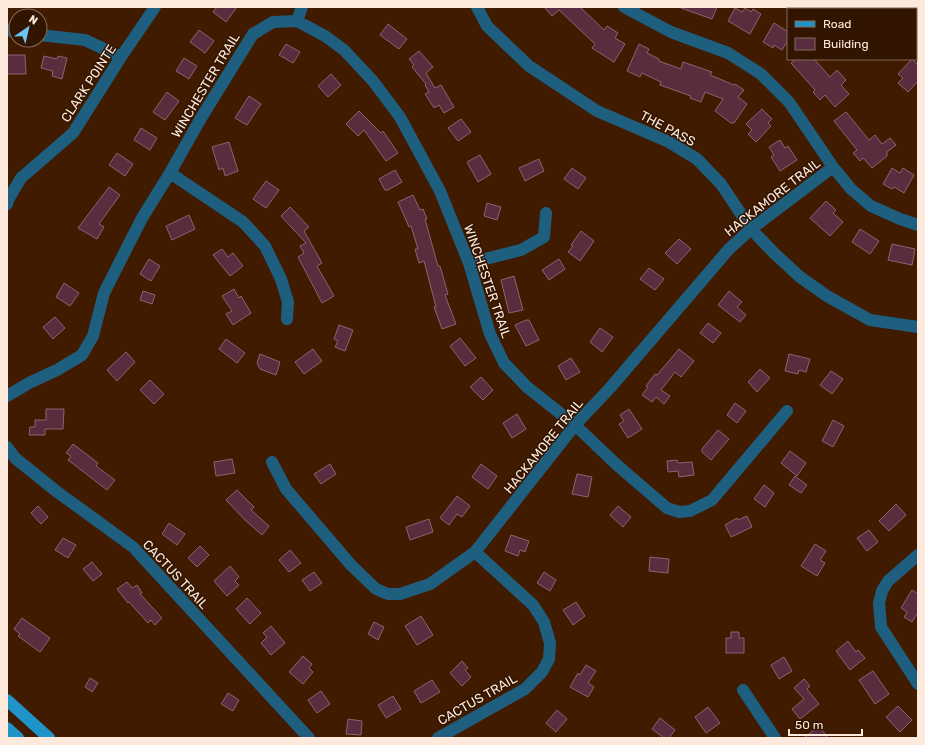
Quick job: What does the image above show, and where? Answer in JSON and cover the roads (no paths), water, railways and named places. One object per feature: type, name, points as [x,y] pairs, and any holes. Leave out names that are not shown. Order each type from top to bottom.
[{"type":"main road","points":[[7,700],[49,738]]},
{"type":"main road","points":[[7,728],[18,738]]},
{"type":"street","name":"CLARK POINTE","points":[[7,204],[21,178],[73,133],[121,57],[155,7]]},
{"type":"street","points":[[298,21],[302,7]]},
{"type":"street","name":"THE PASS","points":[[477,7],[486,26],[529,66],[597,111],[669,142],[696,160],[721,184],[751,229],[800,277],[827,296],[870,320],[918,327]]},
{"type":"street","points":[[624,7],[672,32],[728,53],[761,74],[789,102],[833,167],[851,189],[871,206],[918,225]]},
{"type":"street","name":"WINCHESTER TRAIL","points":[[7,396],[29,383],[57,370],[82,354],[93,336],[104,293],[142,218],[253,34],[273,22],[298,21],[325,36],[344,50],[373,81],[400,116],[440,191],[469,262],[490,334],[504,363],[527,387],[575,425],[617,465],[667,508],[679,512],[690,511],[712,500],[787,411]]},
{"type":"street","points":[[48,36],[85,40],[121,57]]},
{"type":"street","name":"HACKAMORE TRAIL","points":[[272,462],[286,489],[351,565],[376,589],[388,594],[400,594],[430,584],[475,552],[575,425],[610,388],[729,249],[751,229],[833,167]]},
{"type":"street","points":[[170,173],[243,222],[265,246],[281,279],[288,302],[288,319]]},
{"type":"street","points":[[469,262],[521,250],[544,237],[546,213]]},
{"type":"street","name":"CACTUS TRAIL","points":[[7,447],[15,458],[56,491],[134,548],[309,738]]},
{"type":"street","name":"CACTUS TRAIL","points":[[438,738],[525,689],[542,672],[549,659],[550,643],[544,622],[533,605],[475,552]]},
{"type":"street","points":[[918,555],[888,581],[882,591],[879,603],[881,627],[918,684]]},
{"type":"street","points":[[743,690],[775,738]]}]
